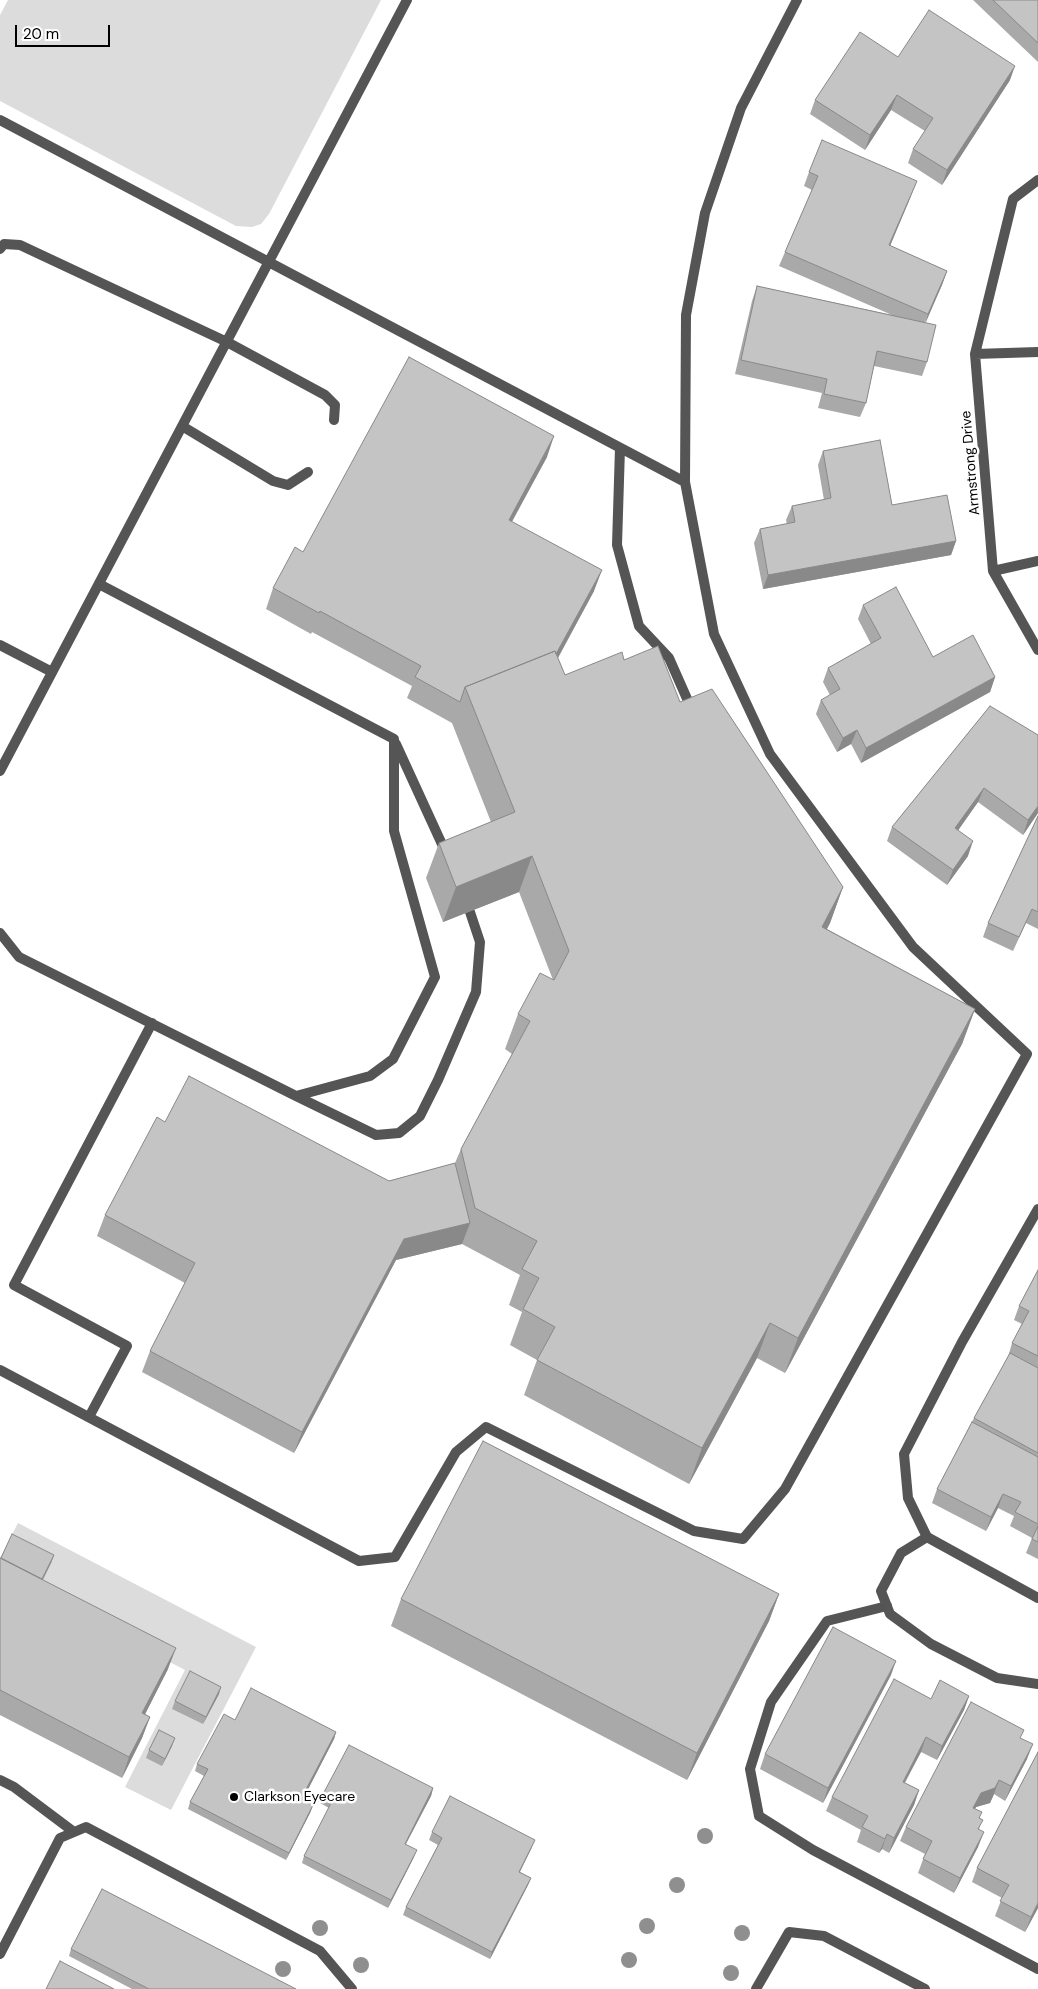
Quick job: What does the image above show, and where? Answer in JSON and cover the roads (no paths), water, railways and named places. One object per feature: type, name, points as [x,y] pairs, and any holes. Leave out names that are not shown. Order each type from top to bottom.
[{"type":"street","points":[[0,771],[407,0]]},
{"type":"street","points":[[0,1370],[359,1561],[395,1557],[456,1452],[486,1427],[694,1531],[743,1539],[785,1489],[1027,1054],[913,947],[770,754],[714,634],[685,482],[686,316],[705,213],[740,108],[797,0]]},
{"type":"street","points":[[0,120],[685,482]]},
{"type":"street","name":"Armstrong Drive","points":[[1038,180],[1013,199],[976,354],[994,571],[1038,650]]},
{"type":"street","points":[[0,249],[4,244],[20,245],[227,342],[325,395],[335,405],[334,420]]},
{"type":"street","points":[[976,354],[1038,352]]},
{"type":"street","points":[[182,426],[273,481],[288,484],[308,472]]},
{"type":"street","points":[[620,448],[617,545],[639,626],[669,658],[693,713]]},
{"type":"street","points":[[994,571],[1038,561]]},
{"type":"street","points":[[99,584],[394,739],[449,859]]},
{"type":"street","points":[[0,645],[52,672]]},
{"type":"street","points":[[296,1096],[370,1076],[393,1059],[435,977],[394,831],[394,739]]},
{"type":"street","points":[[0,933],[19,956],[376,1135],[399,1133],[420,1116],[438,1080],[476,992],[480,942],[470,912]]},
{"type":"street","points":[[89,1417],[127,1346],[14,1284],[152,1023]]},
{"type":"street","points":[[1038,1209],[962,1342],[904,1454],[908,1498],[927,1537],[1038,1598]]},
{"type":"street","points":[[927,1537],[901,1554],[881,1591],[890,1614],[931,1644],[997,1678],[1038,1684]]},
{"type":"street","points":[[887,1606],[827,1621],[771,1702],[750,1769],[759,1816],[814,1850],[1038,1969]]},
{"type":"street","points":[[0,1780],[14,1788],[74,1832]]},
{"type":"street","points":[[0,1954],[60,1838],[86,1827],[320,1951],[352,1989]]},
{"type":"street","points":[[756,1989],[789,1932],[824,1936],[925,1989]]},
{"type":"place","name":"Clarkson Eyecare","points":[[234,1797]]}]
